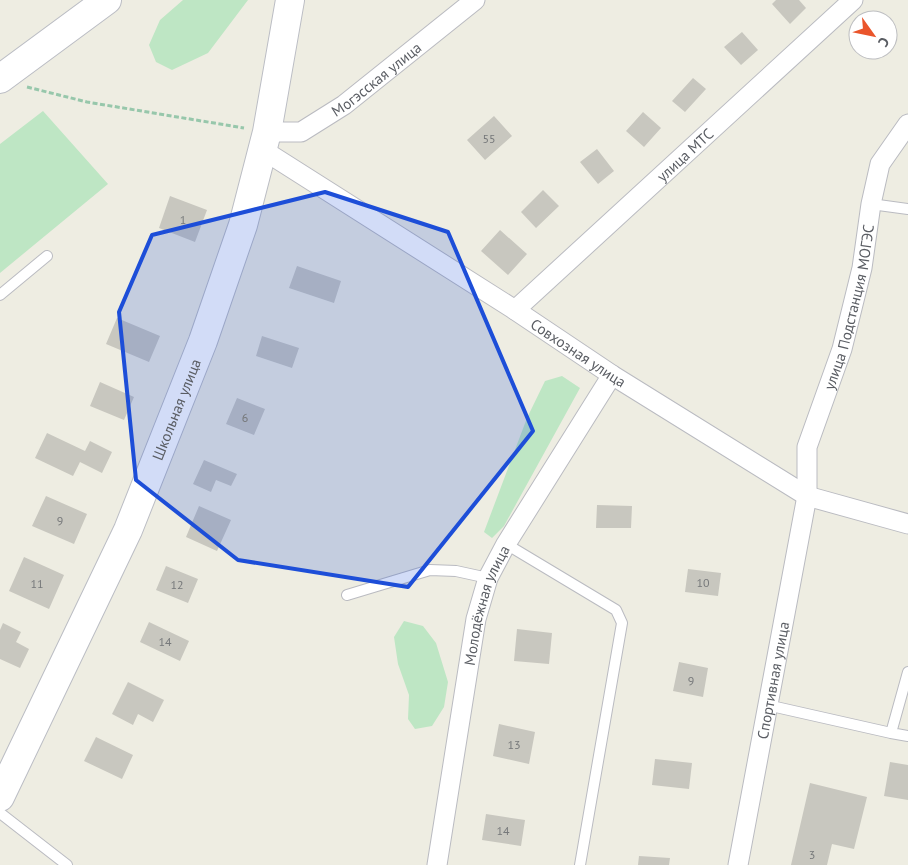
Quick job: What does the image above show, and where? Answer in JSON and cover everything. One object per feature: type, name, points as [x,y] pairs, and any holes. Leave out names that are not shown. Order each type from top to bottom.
[{"type":"street","points":[[10,82],[107,0]]},
{"type":"street","name":"Школьная улица","points":[[0,797],[128,530],[203,340],[243,225],[265,141],[290,0]]},
{"type":"street","name":"Могэсская улица","points":[[265,141],[301,132],[344,105],[475,0]]},
{"type":"street","name":"улица МТС","points":[[515,310],[853,0]]},
{"type":"street","name":"улица Подстанция МОГЭС","points":[[807,496],[807,448],[842,348],[862,268],[871,204],[880,164],[908,124]]},
{"type":"street","name":"Совхозная улица","points":[[265,141],[612,375],[807,496],[908,524]]},
{"type":"street","name":"Молодёжная улица","points":[[438,865],[476,619],[488,578],[506,544],[612,375]]},
{"type":"street","name":"Спортивная улица","points":[[738,865],[807,496]]},
{"type":"lane","points":[[871,204],[908,209]]},
{"type":"lane","points":[[0,295],[47,256]]},
{"type":"lane","points":[[506,544],[616,610],[622,623],[580,865]]},
{"type":"lane","points":[[347,595],[430,570],[456,571],[488,578]]},
{"type":"lane","points":[[891,733],[908,672]]},
{"type":"lane","points":[[768,705],[908,736]]},
{"type":"lane","points":[[0,813],[67,865]]},
{"type":"path","points":[[10,82],[87,102],[265,141]]},
{"type":"highlighted area","points":[[325,192],[448,232],[533,431],[408,587],[238,560],[136,480],[119,312],[152,235]]},
{"type":"green space","points":[[183,0],[248,0],[208,53],[172,70],[156,62],[149,45],[160,20]]},
{"type":"green space","points":[[43,111],[108,184],[0,273],[0,144]]},
{"type":"green space","points":[[562,376],[580,388],[504,526],[492,538],[484,532],[527,418],[545,381]]},
{"type":"green space","points":[[404,621],[423,626],[436,643],[448,682],[444,707],[432,726],[415,729],[408,719],[409,695],[398,664],[394,637]]},
{"type":"building","points":[[776,0],[799,0],[806,8],[790,24],[772,4]]},
{"type":"building","points":[[742,32],[758,50],[741,65],[724,47]]},
{"type":"building","points":[[693,78],[706,89],[685,112],[672,101]]},
{"type":"building","points":[[643,112],[661,128],[644,147],[626,131]]},
{"type":"building","points":[[494,116],[512,136],[485,160],[467,140]]},
{"type":"building","points":[[597,149],[614,171],[598,184],[580,162]]},
{"type":"building","points":[[543,190],[559,206],[536,228],[521,212]]},
{"type":"building","points":[[170,196],[207,210],[195,242],[159,228]]},
{"type":"building","points":[[500,230],[527,254],[508,275],[481,251]]},
{"type":"building","points":[[297,266],[341,281],[334,303],[289,288]]},
{"type":"building","points":[[117,318],[160,336],[149,362],[106,344]]},
{"type":"building","points":[[262,336],[299,348],[292,368],[256,356]]},
{"type":"building","points":[[100,382],[134,397],[124,420],[90,406]]},
{"type":"building","points":[[237,398],[265,409],[254,435],[226,424]]},
{"type":"building","points":[[47,433],[85,451],[90,441],[112,452],[102,473],[80,462],[73,476],[35,458]]},
{"type":"building","points":[[204,460],[237,474],[231,486],[216,480],[211,492],[193,484]]},
{"type":"building","points":[[46,496],[87,514],[74,544],[32,526]]},
{"type":"building","points":[[597,505],[632,506],[631,528],[596,528]]},
{"type":"building","points":[[199,506],[231,520],[217,551],[186,537]]},
{"type":"building","points":[[24,557],[64,575],[49,609],[9,591]]},
{"type":"building","points":[[166,566],[198,579],[188,603],[156,590]]},
{"type":"building","points":[[688,569],[721,573],[718,596],[685,592]]},
{"type":"building","points":[[149,622],[189,641],[180,661],[140,642]]},
{"type":"building","points":[[3,623],[21,632],[16,642],[29,649],[20,668],[0,659],[0,630]]},
{"type":"building","points":[[517,629],[552,633],[549,664],[514,661]]},
{"type":"building","points":[[679,662],[708,668],[703,697],[673,691]]},
{"type":"building","points":[[128,682],[164,700],[153,722],[138,714],[133,725],[112,714]]},
{"type":"building","points":[[499,724],[535,732],[529,764],[493,756]]},
{"type":"building","points":[[96,737],[133,755],[122,779],[84,761]]},
{"type":"building","points":[[655,759],[692,763],[689,789],[652,785]]},
{"type":"building","points":[[890,762],[908,765],[908,800],[884,796]]},
{"type":"building","points":[[810,783],[867,797],[854,849],[832,844],[827,865],[791,865]]},
{"type":"building","points":[[486,814],[525,820],[521,846],[482,840]]},
{"type":"building","points":[[639,856],[670,858],[669,865],[638,865]]}]
